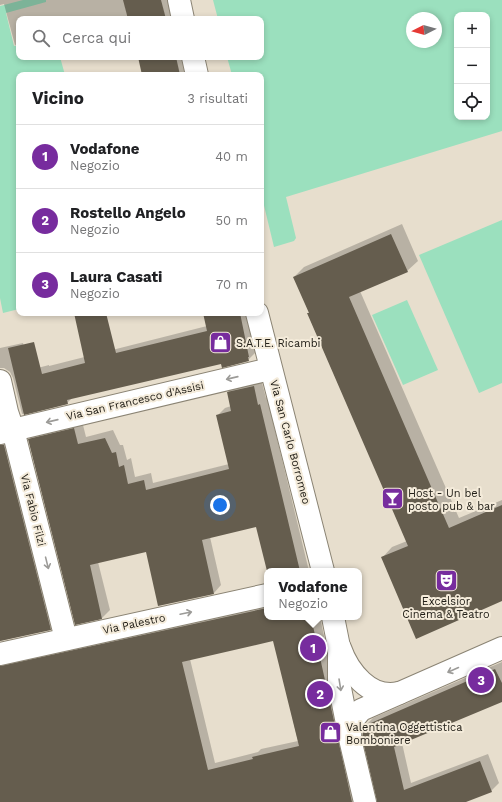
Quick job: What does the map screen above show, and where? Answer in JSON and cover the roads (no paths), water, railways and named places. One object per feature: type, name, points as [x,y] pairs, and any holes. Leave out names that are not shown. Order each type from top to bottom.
[{"type":"street","points":[[179,0],[183,16]]},
{"type":"street","points":[[194,60],[197,72]]},
{"type":"street","name":"Via San Carlo Borromeo","points":[[258,316],[270,369],[322,568]]},
{"type":"street","name":"Via San Francesco d'Assisi","points":[[7,431],[270,369]]},
{"type":"street","name":"Via Fabio Filzi","points":[[0,381],[7,412],[7,431],[66,639]]},
{"type":"street","name":"Via Palestro","points":[[0,654],[264,596]]},
{"type":"street","points":[[334,620],[339,647],[339,683],[350,739],[365,802]]},
{"type":"street","points":[[339,647],[352,672],[365,684],[379,692],[395,694],[402,692]]},
{"type":"street","points":[[350,739],[349,728],[351,722],[356,714],[361,710],[502,648]]},
{"type":"place","name":"S.A.T.E. Ricambi","points":[[220,343]]},
{"type":"place","name":"Host - Un bel posto pub & bar","points":[[393,499]]},
{"type":"place","name":"Excelsior Cinema & Teatro","points":[[446,581]]},
{"type":"place","name":"Vodafone","points":[[313,648]]},
{"type":"place","name":"Laura Casati","points":[[481,680]]},
{"type":"place","name":"Rostello Angelo","points":[[320,694]]},
{"type":"place","name":"Valentina Oggettistica Bomboniere","points":[[330,733]]}]
